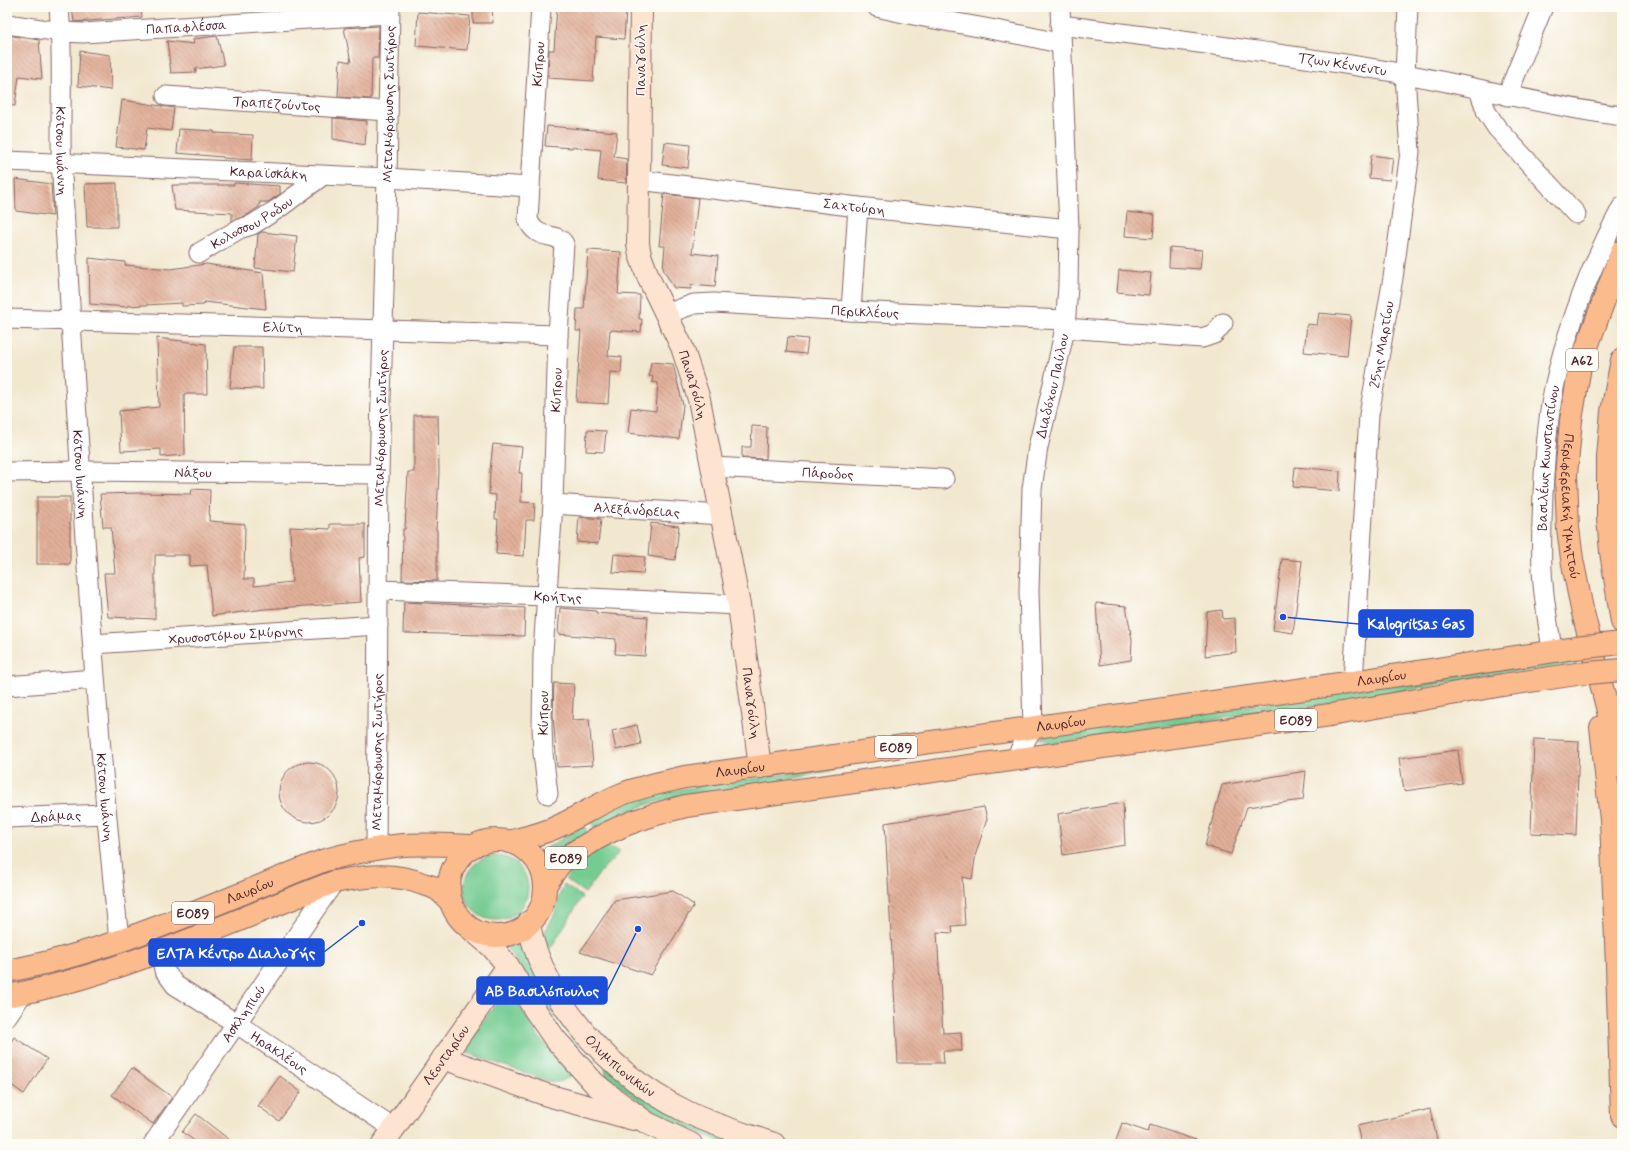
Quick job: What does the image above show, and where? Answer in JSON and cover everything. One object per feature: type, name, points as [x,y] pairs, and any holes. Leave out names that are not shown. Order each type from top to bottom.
[{"type":"main road","name":"Περιφερειακή Υμηττού","points":[[1622,251],[1580,366],[1571,420],[1566,475],[1568,528],[1572,559],[1582,609],[1622,766]]},
{"type":"main road","points":[[1622,360],[1612,411],[1608,465],[1608,518],[1611,552],[1622,622]]},
{"type":"main road","points":[[1582,609],[1598,705],[1611,820],[1622,1116]]},
{"type":"main road","name":"Λαυρίου","points":[[509,842],[545,832],[622,794],[684,777],[1353,682],[1552,650],[1622,643]]},
{"type":"main road","name":"Λαυρίου","points":[[15,994],[87,976],[161,951],[334,882],[358,877],[393,876],[417,881],[437,889],[451,902],[461,922],[471,929],[484,934],[500,935],[516,931],[529,922],[539,910],[545,886],[556,868],[564,859],[594,839],[612,829],[630,822],[664,812],[717,801],[1330,715],[1495,686],[1577,674],[1622,670]]},
{"type":"main road","name":"Λαυρίου","points":[[7,971],[47,962],[151,930],[325,860],[376,848],[421,844],[474,846],[491,841],[509,842],[520,845],[536,857],[544,874],[545,886]]},
{"type":"main road","name":"Λαυρίου","points":[[451,902],[450,879],[455,865],[465,853],[474,846]]},
{"type":"street","name":"Κότσου Ιωάννη","points":[[59,7],[61,32],[62,163],[71,322],[106,814],[119,940]]},
{"type":"street","name":"Κύπρου","points":[[542,7],[528,219],[530,225],[538,233],[558,239],[564,244],[558,334],[553,504],[543,653],[542,726],[543,753],[548,794]]},
{"type":"street","name":"Παναγούλη","points":[[640,7],[640,180],[638,244],[640,255],[682,347],[699,399],[738,605],[760,767]]},
{"type":"street","points":[[877,7],[1011,32],[1061,44]]},
{"type":"street","name":"25ης Μαρτίου","points":[[1353,682],[1369,415],[1393,278],[1410,152],[1405,74],[1408,7]]},
{"type":"street","points":[[1507,96],[1543,7]]},
{"type":"street","name":"Παπαφλέσσα","points":[[7,24],[61,32],[83,33],[390,10]]},
{"type":"street","name":"Μεταμόρφωσης Σωτήρος","points":[[376,848],[379,474],[390,10]]},
{"type":"street","name":"Διαδόχου Παύλου","points":[[1033,728],[1029,592],[1032,489],[1038,447],[1054,380],[1065,324],[1069,269],[1069,229],[1060,16]]},
{"type":"street","name":"Τζων Κέννεντυ","points":[[1060,16],[1246,50],[1405,74],[1507,96],[1622,116]]},
{"type":"street","points":[[1479,90],[1487,113],[1497,128],[1576,214]]},
{"type":"street","name":"Τραπεζούντος","points":[[166,96],[388,111]]},
{"type":"street","name":"Καραϊσκάκη","points":[[7,162],[62,163],[387,178],[530,187]]},
{"type":"street","name":"Κολοσσου Ροδου","points":[[199,253],[239,229],[252,225],[322,176]]},
{"type":"street","name":"Σαχτούρη","points":[[640,180],[858,207],[1069,229]]},
{"type":"street","points":[[851,311],[858,207]]},
{"type":"street","name":"Βασιλέως Κωνσταντίνου","points":[[1552,650],[1543,584],[1542,523],[1545,460],[1554,389],[1565,342],[1577,304],[1603,243],[1622,207]]},
{"type":"street","name":"Περικλέους","points":[[666,314],[694,304],[714,303],[1065,324],[1202,338],[1214,334],[1223,323]]},
{"type":"street","name":"Ελύτη","points":[[7,319],[71,322],[558,334]]},
{"type":"street","name":"Πάροδος","points":[[712,467],[944,479]]},
{"type":"street","name":"Νάξου","points":[[7,472],[81,470],[379,474]]},
{"type":"street","name":"Αλεξάνδρειας","points":[[553,504],[721,515]]},
{"type":"street","name":"Κρήτης","points":[[378,590],[738,605]]},
{"type":"street","name":"Χρυσοστόμου Σμύρνης","points":[[93,644],[378,625]]},
{"type":"street","points":[[7,686],[96,678]]},
{"type":"street","points":[[1015,759],[1033,728]]},
{"type":"street","name":"Δράμας","points":[[7,818],[106,814]]},
{"type":"street","name":"Ασκληπιού","points":[[153,1144],[334,882]]},
{"type":"street","name":"Ολυμπιονικών","points":[[529,922],[531,938],[547,976],[570,1014],[592,1042],[613,1063],[629,1076],[688,1112],[722,1126],[774,1144]]},
{"type":"street","name":"Ολυμπιονικών","points":[[471,929],[492,947],[508,966],[534,1010],[555,1039],[584,1072],[614,1099],[647,1123],[691,1144]]},
{"type":"street","name":"Ηρακλέους","points":[[161,951],[164,970],[175,985],[236,1024],[389,1136]]},
{"type":"street","name":"Λεονταρίου","points":[[389,1136],[508,966]]},
{"type":"street","points":[[7,1016],[15,994]]},
{"type":"street","points":[[547,1095],[559,1095],[574,1087],[588,1064],[592,1042]]},
{"type":"street","points":[[443,1058],[547,1095],[647,1123]]},
{"type":"green space","points":[[1576,657],[1576,665],[1474,678],[1337,703],[1157,727],[1053,744],[1037,737]]},
{"type":"green space","points":[[834,767],[835,770],[776,782],[655,802],[620,814],[594,828],[590,820],[636,799],[674,790]]},
{"type":"green space","points":[[584,825],[587,832],[549,861],[542,851]]},
{"type":"green space","points":[[604,846],[619,850],[619,853],[601,871],[585,893],[565,879],[586,858]]},
{"type":"green space","points":[[490,856],[502,856],[519,865],[526,876],[528,888],[526,900],[519,911],[502,920],[490,920],[478,915],[469,906],[464,894],[464,882],[469,870],[478,861]]},
{"type":"green space","points":[[564,885],[582,897],[550,949],[544,939],[544,934],[556,911],[560,893]]},
{"type":"green space","points":[[522,939],[574,1034],[578,1046],[542,1001],[504,944]]},
{"type":"green space","points":[[507,989],[539,1037],[570,1072],[570,1076],[561,1081],[551,1082],[463,1050]]},
{"type":"green space","points":[[605,1067],[744,1144],[725,1144],[661,1115],[642,1103],[606,1076]]},
{"type":"building","points":[[72,7],[141,7],[142,17],[74,22]]},
{"type":"building","points":[[473,7],[492,7],[493,23],[473,23]]},
{"type":"building","points":[[557,7],[620,7],[620,11],[626,11],[624,39],[596,37],[593,81],[548,78],[549,50],[554,50]]},
{"type":"building","points":[[418,12],[470,16],[467,50],[416,46]]},
{"type":"building","points":[[379,26],[378,58],[372,58],[371,99],[338,97],[340,60],[351,62],[344,28]]},
{"type":"building","points":[[7,35],[39,40],[42,79],[19,76],[15,106],[7,105]]},
{"type":"building","points":[[217,36],[224,65],[195,69],[196,72],[171,73],[167,41],[194,44],[193,39]]},
{"type":"building","points":[[80,51],[110,55],[111,90],[78,86]]},
{"type":"building","points":[[122,100],[174,108],[171,131],[147,128],[144,150],[116,147]]},
{"type":"building","points":[[333,118],[367,121],[365,145],[333,139]]},
{"type":"building","points":[[547,126],[617,132],[614,157],[627,159],[626,183],[598,180],[601,150],[545,146]]},
{"type":"building","points":[[179,129],[253,135],[252,160],[177,153]]},
{"type":"building","points":[[665,142],[690,145],[688,168],[662,165]]},
{"type":"building","points":[[1371,155],[1393,158],[1390,180],[1369,178]]},
{"type":"building","points":[[15,179],[51,184],[53,216],[16,211]]},
{"type":"building","points":[[117,183],[117,227],[87,227],[85,184]]},
{"type":"building","points":[[234,183],[280,186],[280,194],[268,202],[260,202],[259,207],[247,215],[232,221],[232,213],[175,210],[172,185],[234,185]]},
{"type":"building","points":[[664,194],[698,198],[692,253],[718,256],[715,287],[691,285],[691,289],[674,288],[663,269],[665,246],[659,246]]},
{"type":"building","points":[[1127,212],[1155,215],[1153,238],[1125,236]]},
{"type":"building","points":[[262,232],[297,236],[293,272],[255,268],[258,234]]},
{"type":"building","points":[[1170,247],[1202,250],[1200,269],[1169,267]]},
{"type":"building","points":[[588,250],[621,252],[618,294],[640,295],[639,319],[642,319],[641,332],[610,330],[608,356],[622,357],[621,373],[610,372],[608,404],[576,402],[581,331],[576,331],[577,309],[584,309]]},
{"type":"building","points":[[89,258],[125,262],[125,265],[171,269],[206,264],[263,273],[266,309],[204,302],[204,305],[182,306],[182,303],[127,307],[90,304]]},
{"type":"building","points":[[1119,270],[1151,273],[1149,295],[1117,292]]},
{"type":"building","points":[[1319,313],[1351,316],[1347,356],[1304,352],[1307,324],[1317,325]]},
{"type":"building","points":[[788,337],[808,339],[806,354],[786,352]]},
{"type":"building","points":[[157,338],[206,344],[207,394],[184,394],[185,455],[161,457],[161,449],[121,451],[119,411],[159,407]]},
{"type":"building","points":[[234,347],[262,347],[263,389],[230,388]]},
{"type":"building","points":[[651,362],[673,364],[683,405],[679,439],[628,433],[631,408],[656,411],[658,383],[652,382],[653,376],[649,376]]},
{"type":"building","points":[[414,415],[438,415],[439,473],[436,530],[437,581],[402,580],[403,529],[405,529],[408,472],[414,472]]},
{"type":"building","points":[[752,426],[767,427],[766,459],[742,458],[742,447],[751,447]]},
{"type":"building","points":[[587,430],[606,431],[604,452],[586,451]]},
{"type":"building","points":[[493,444],[522,447],[519,473],[522,473],[521,502],[535,503],[534,520],[526,520],[524,556],[496,554],[498,519],[495,519],[496,495],[489,494]]},
{"type":"building","points":[[1295,467],[1340,471],[1339,491],[1293,487]]},
{"type":"building","points":[[192,489],[210,490],[209,521],[245,524],[244,579],[254,579],[254,586],[292,582],[290,527],[330,529],[330,524],[365,524],[365,557],[359,558],[361,602],[265,609],[212,616],[207,565],[190,566],[190,555],[155,555],[155,619],[108,617],[104,573],[115,573],[111,527],[103,527],[100,494],[191,494]]},
{"type":"building","points":[[37,497],[70,497],[70,564],[37,564]]},
{"type":"building","points":[[579,517],[601,519],[598,544],[577,542]]},
{"type":"building","points":[[651,523],[679,526],[675,560],[648,556]]},
{"type":"building","points":[[614,554],[645,557],[643,574],[612,572]]},
{"type":"building","points":[[1282,559],[1302,561],[1293,633],[1273,630]]},
{"type":"building","points":[[404,602],[525,608],[524,636],[403,633]]},
{"type":"building","points":[[1096,603],[1126,606],[1132,640],[1131,660],[1100,665]]},
{"type":"building","points":[[560,608],[596,611],[596,613],[648,617],[645,656],[615,654],[616,639],[558,634]]},
{"type":"building","points":[[1222,610],[1223,619],[1235,618],[1236,652],[1205,656],[1207,612]]},
{"type":"building","points":[[554,683],[574,684],[572,720],[589,719],[593,765],[557,767],[553,714]]},
{"type":"building","points":[[637,725],[641,744],[616,750],[612,731]]},
{"type":"building","points":[[1534,739],[1579,741],[1576,835],[1531,833]]},
{"type":"building","points":[[1458,750],[1462,783],[1404,791],[1399,758]]},
{"type":"building","points":[[303,762],[315,762],[326,767],[334,775],[339,786],[337,804],[326,817],[315,822],[303,822],[292,817],[284,809],[279,798],[279,786],[284,775],[292,767]]},
{"type":"building","points":[[1306,771],[1303,800],[1247,807],[1231,854],[1205,846],[1222,785]]},
{"type":"building","points":[[1123,803],[1125,845],[1063,855],[1058,814]]},
{"type":"building","points":[[984,807],[987,819],[976,853],[972,879],[962,877],[965,925],[952,926],[953,933],[937,932],[943,1033],[961,1032],[962,1051],[943,1051],[944,1063],[898,1063],[885,823]]},
{"type":"building","points":[[673,891],[694,905],[651,975],[580,952],[615,900]]},
{"type":"building","points":[[14,1037],[47,1059],[24,1094],[7,1082],[7,1048]]},
{"type":"building","points":[[132,1068],[172,1097],[153,1124],[112,1095]]},
{"type":"building","points":[[280,1076],[301,1092],[279,1121],[258,1106]]},
{"type":"building","points":[[1430,1109],[1438,1144],[1361,1144],[1357,1126]]},
{"type":"building","points":[[196,1114],[235,1144],[199,1144],[182,1132]]},
{"type":"building","points":[[1122,1123],[1148,1132],[1150,1125],[1199,1141],[1199,1144],[1115,1144]]},
{"type":"place","name":"Kalogritsas Gas","points":[[1283,617]]},
{"type":"place","name":"ΕΛΤΑ Κέντρο Διαλογής","points":[[362,923]]},
{"type":"place","name":"ΑΒ Βασιλόπουλος","points":[[638,929]]}]
